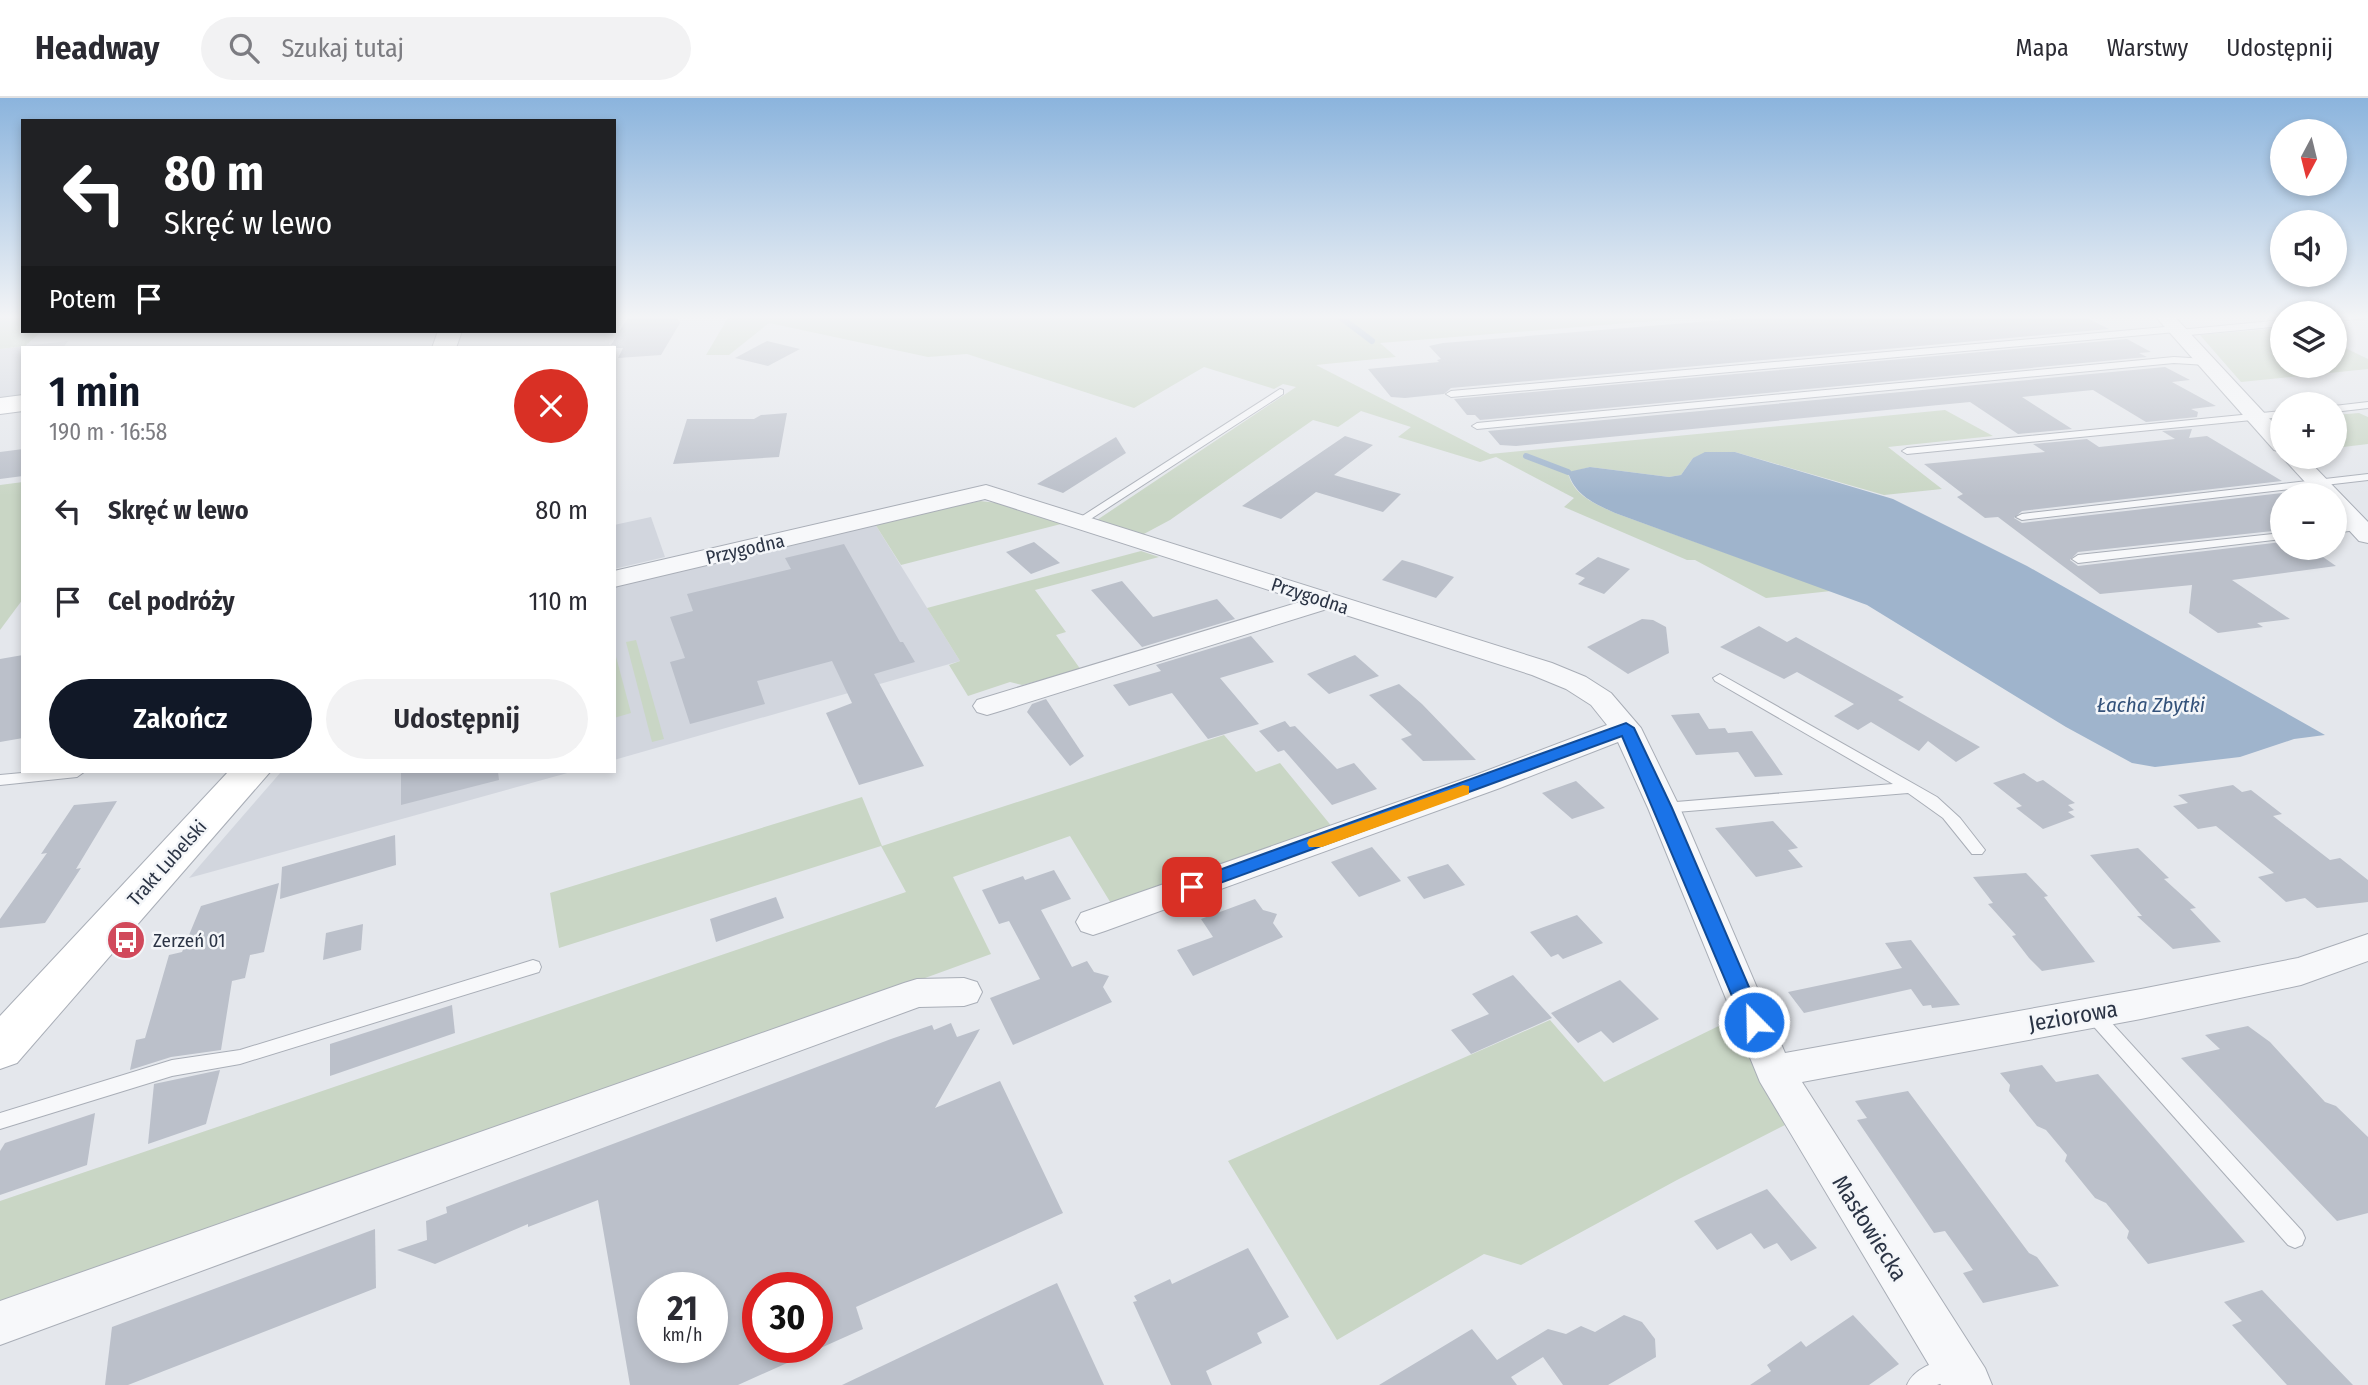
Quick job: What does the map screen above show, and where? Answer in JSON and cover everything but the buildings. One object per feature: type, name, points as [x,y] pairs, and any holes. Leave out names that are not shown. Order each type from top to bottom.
[{"type":"street","points":[[2219,376],[2270,432]]},
{"type":"street","points":[[0,406],[21,403]]},
{"type":"street","points":[[2304,469],[2318,483]]},
{"type":"street","name":"Przygodna","points":[[616,579],[986,492],[1542,669],[1576,683],[1601,699],[1626,728],[1664,808],[1774,1071]]},
{"type":"street","points":[[987,706],[1323,601]]},
{"type":"street","points":[[1093,922],[1489,781],[1626,728]]},
{"type":"street","name":"Trakt Lubelski","points":[[0,1049],[249,773]]},
{"type":"street","name":"Jeziorowa","points":[[1774,1071],[2092,1013],[2301,971],[2366,950]]},
{"type":"street","points":[[0,1323],[917,993],[964,992]]},
{"type":"street","name":"Masłowiecka","points":[[1774,1071],[1962,1376]]},
{"type":"lane","points":[[1451,394],[1641,376]]},
{"type":"lane","points":[[1477,426],[2004,376]]},
{"type":"lane","points":[[1079,522],[1280,392]]},
{"type":"lane","points":[[2347,407],[2368,405]]},
{"type":"lane","points":[[1907,451],[2270,415]]},
{"type":"lane","points":[[2347,485],[2368,477]]},
{"type":"lane","points":[[2022,517],[2270,497]]},
{"type":"lane","points":[[2078,559],[2270,537]]},
{"type":"lane","points":[[1720,678],[1939,804],[1952,816],[1977,850]]},
{"type":"lane","points":[[0,780],[67,773]]},
{"type":"lane","points":[[1664,808],[1910,788]]},
{"type":"lane","points":[[0,1121],[172,1068],[240,1057],[533,967]]},
{"type":"lane","points":[[2092,1013],[2295,1238]]},
{"type":"lane","points":[[1918,1385],[1934,1374],[1962,1376]]},
{"type":"shaded area","points":[[0,376],[21,376],[21,396],[0,399]]},
{"type":"shaded area","points":[[651,517],[665,557],[616,569],[616,525]]},
{"type":"shaded area","points":[[875,524],[960,661],[616,759],[616,587]]},
{"type":"shaded area","points":[[280,773],[567,773],[189,878]]},
{"type":"green space","points":[[1035,376],[1189,376],[1134,408]]},
{"type":"green space","points":[[1233,376],[1338,376],[1490,454],[1945,410],[1993,436],[1888,447],[1942,489],[1884,495],[1735,452],[1693,458],[1681,475],[1669,477],[1590,467],[1568,473],[1580,493],[1615,513],[1831,591],[1766,598],[1695,560],[1687,560],[1564,507],[1574,498],[1496,457],[1480,462],[1398,437],[1411,427],[1361,411],[1338,427],[1313,420],[1170,520],[1142,535],[1097,520],[1296,387],[1283,384],[1274,389]]},
{"type":"green space","points":[[2236,376],[2270,376],[2280,378],[2241,382]]},
{"type":"green space","points":[[2359,413],[2368,417],[2368,444],[2347,447],[2347,414]]},
{"type":"green space","points":[[21,482],[21,602],[0,630],[0,485]]},
{"type":"green space","points":[[980,501],[998,503],[1061,524],[901,565],[875,524]]},
{"type":"green space","points":[[1141,551],[1159,557],[1035,590],[1066,632],[1056,635],[1081,670],[1022,685],[1010,682],[968,696],[949,665],[960,661],[927,608]]},
{"type":"green space","points":[[636,640],[664,739],[652,742],[626,642]]},
{"type":"green space","points":[[616,657],[631,713],[616,717]]},
{"type":"green space","points":[[1224,735],[1256,772],[1280,763],[1333,828],[1112,905],[1070,836],[953,877],[991,954],[189,1246],[0,1306],[0,1201],[906,892],[881,846],[559,948],[550,893],[862,797],[882,846]]},
{"type":"green space","points":[[1733,1019],[1785,1125],[1521,1265],[1484,1254],[1337,1340],[1228,1161],[1550,1020],[1604,1082]]},
{"type":"water","name":"Łacha Zbytki","points":[[1705,452],[1735,452],[1893,499],[2027,566],[2325,735],[2294,739],[2240,757],[2155,767],[2132,763],[2066,727],[1867,605],[1615,513],[1580,493],[1568,472],[1590,467],[1669,477],[1681,475],[1693,458]]},
{"type":"waterway","points":[[1526,456],[1568,472]]},
{"type":"slow traffic","points":[[1315,843],[1463,790]]},
{"type":"place","name":"Zerzeń 01","points":[[126,940]]},
{"type":"route","points":[[1192,887],[1489,781],[1626,728],[1664,808],[1754,1022]]}]
